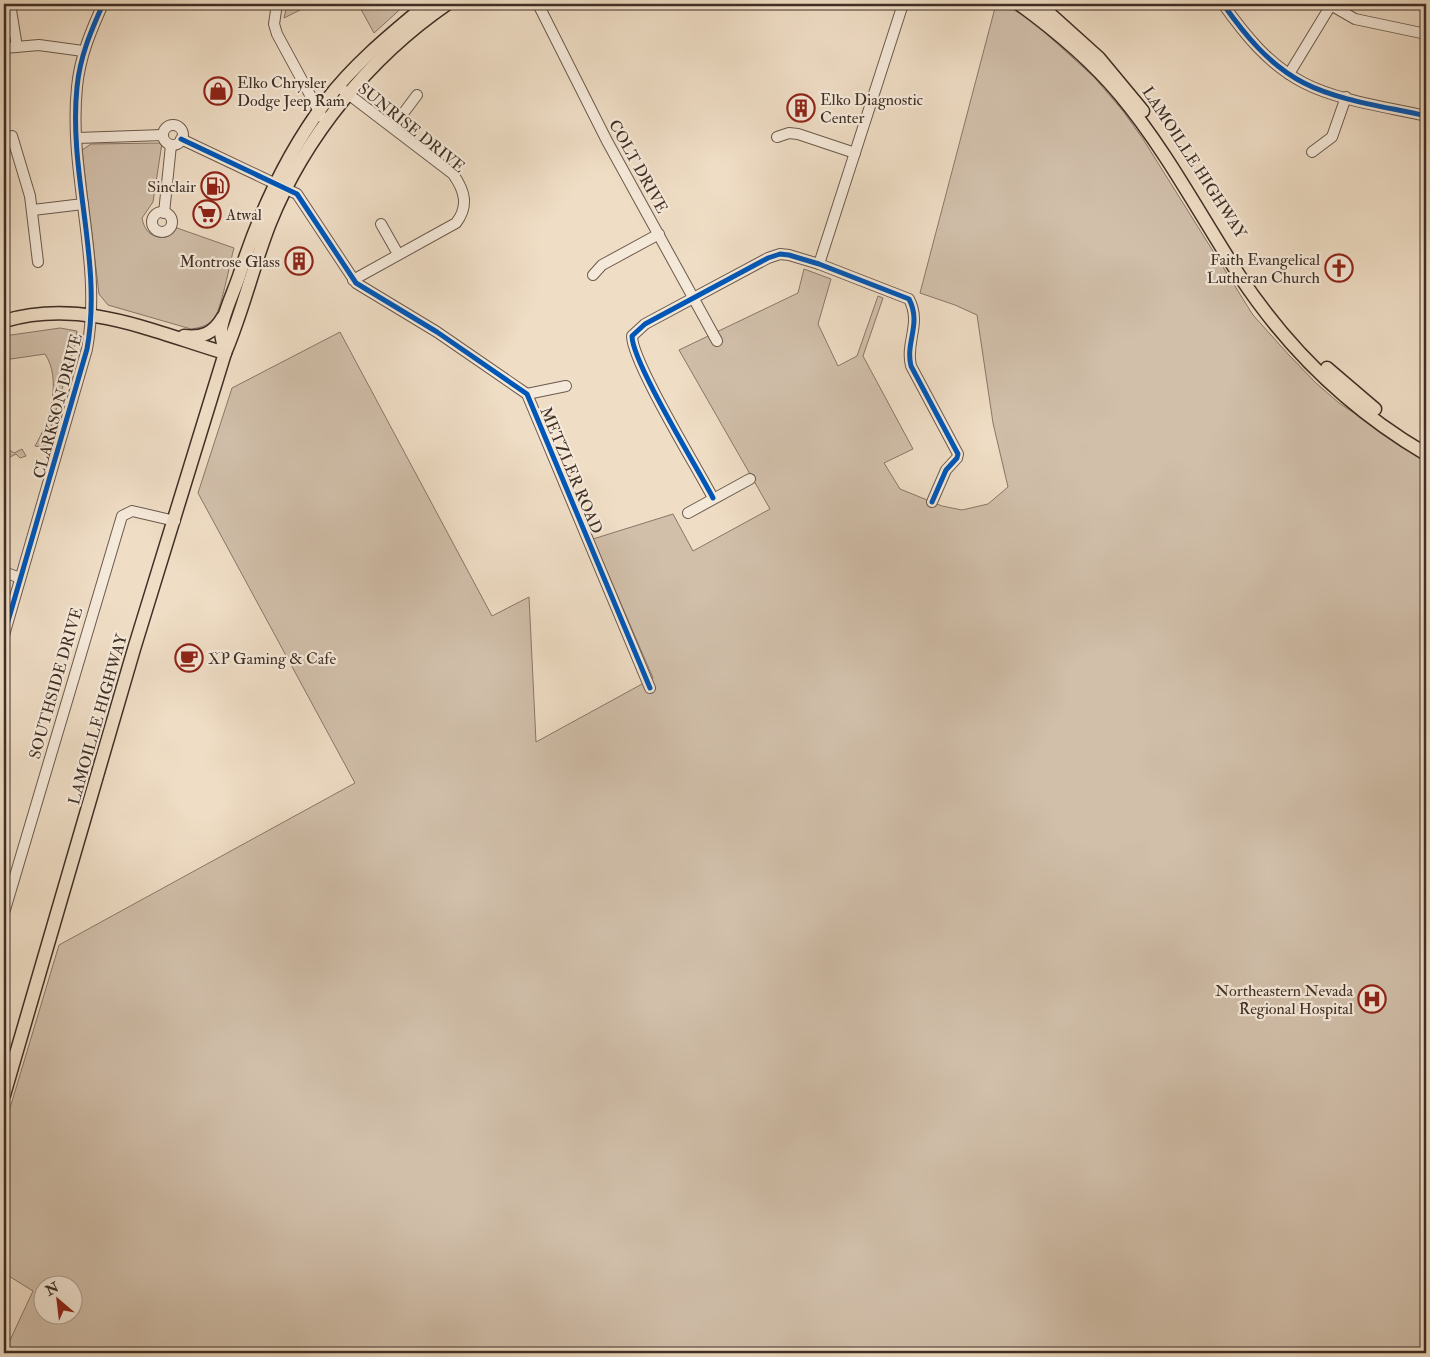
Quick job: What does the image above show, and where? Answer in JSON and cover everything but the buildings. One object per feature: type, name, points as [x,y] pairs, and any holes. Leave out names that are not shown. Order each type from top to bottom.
[{"type":"main road","name":"LAMOILLE HIGHWAY","points":[[224,356],[221,329],[254,232],[280,187],[326,124],[344,91],[380,44],[427,4]]},
{"type":"main road","name":"LAMOILLE HIGHWAY","points":[[4,1094],[134,649],[175,521],[224,356],[234,332],[280,187],[296,146],[319,112],[391,49],[447,4]]},
{"type":"main road","name":"LAMOILLE HIGHWAY","points":[[1019,4],[1071,45],[1120,94],[1149,132],[1240,276],[1290,342],[1316,370],[1354,404],[1426,454]]},
{"type":"main road","name":"LAMOILLE HIGHWAY","points":[[1039,4],[1082,41],[1132,96],[1170,151],[1246,271],[1288,327],[1322,364],[1358,395],[1426,444]]},
{"type":"main road","points":[[152,329],[194,337],[209,334],[223,317],[237,283]]},
{"type":"main road","points":[[4,321],[47,314],[90,319],[224,356]]},
{"type":"main road","points":[[4,330],[43,323],[117,319],[152,329],[224,356]]},
{"type":"street","points":[[10,4],[17,47]]},
{"type":"street","name":"CLARKSON DRIVE","points":[[4,634],[87,349],[90,319],[90,262],[82,204],[77,138],[77,86],[84,51],[104,4]]},
{"type":"street","points":[[277,4],[274,24],[277,34],[326,124]]},
{"type":"street","name":"COLT DRIVE","points":[[538,4],[607,140],[717,341]]},
{"type":"street","points":[[819,264],[902,4]]},
{"type":"street","points":[[1223,4],[1246,37],[1289,74],[1306,84],[1346,97],[1426,116]]},
{"type":"street","points":[[1289,74],[1330,5],[1355,19],[1426,34]]},
{"type":"street","points":[[4,48],[53,45],[84,51]]},
{"type":"street","name":"SUNRISE DRIVE","points":[[344,91],[453,174],[461,186],[464,196],[464,207],[456,223],[353,280]]},
{"type":"street","points":[[392,127],[417,95]]},
{"type":"street","points":[[1312,152],[1332,137],[1346,97]]},
{"type":"street","points":[[173,126],[181,130],[182,139],[177,144],[171,145],[164,141],[163,135],[167,127],[173,126]]},
{"type":"street","points":[[777,137],[789,133],[798,134],[855,153]]},
{"type":"street","points":[[77,138],[163,135]]},
{"type":"street","points":[[12,136],[23,167],[33,210],[38,262]]},
{"type":"street","name":"METZLER ROAD","points":[[182,139],[297,194],[353,280],[363,289],[437,332],[527,394],[650,688]]},
{"type":"street","points":[[164,213],[171,145]]},
{"type":"street","points":[[33,210],[82,204]]},
{"type":"street","points":[[382,224],[398,254]]},
{"type":"street","points":[[593,275],[602,264],[659,234]]},
{"type":"street","points":[[714,498],[643,369],[632,343],[636,330],[645,324],[768,258],[780,254],[819,264],[904,296],[912,304],[915,326],[910,351],[912,367],[958,454],[955,461],[949,465],[932,502]]},
{"type":"street","points":[[527,394],[566,386]]},
{"type":"street","points":[[688,513],[750,478]]},
{"type":"street","name":"SOUTHSIDE DRIVE","points":[[4,913],[122,516],[132,511],[175,521]]},
{"type":"street","points":[[4,572],[20,578]]},
{"type":"shaded area","points":[[287,4],[312,4],[284,18]]},
{"type":"shaded area","points":[[358,4],[406,4],[374,33]]},
{"type":"shaded area","points":[[996,4],[1004,4],[1031,20],[1094,77],[1123,111],[1143,139],[1253,315],[1288,354],[1316,383],[1339,403],[1426,461],[1426,1353],[4,1353],[32,1293],[32,1324],[82,1324],[82,1274],[32,1274],[32,1290],[4,1273],[4,1128],[59,945],[355,783],[198,493],[232,388],[340,332],[492,616],[529,597],[536,742],[653,678],[593,539],[673,514],[693,551],[770,509],[679,350],[798,293],[804,269],[831,279],[818,324],[838,366],[857,356],[878,296],[883,298],[863,356],[913,449],[884,463],[900,489],[942,506],[962,510],[988,504],[1008,487],[993,423],[977,315],[920,293]]},
{"type":"shaded area","points":[[162,143],[153,202],[142,218],[147,231],[156,236],[161,236],[177,228],[234,248],[216,315],[208,324],[194,329],[108,305],[99,294],[82,150],[91,144]]},
{"type":"shaded area","points":[[60,328],[77,331],[75,345],[45,448],[35,446],[45,425],[52,400],[53,375],[50,364],[45,354],[4,360],[4,336]]},
{"type":"shaded area","points":[[4,446],[14,453],[22,449],[26,456],[20,458],[16,454],[4,460]]},
{"type":"cycle path","points":[[4,635],[87,349],[91,316],[91,284],[77,152],[77,87],[83,54],[103,4]]},
{"type":"cycle path","points":[[1223,4],[1259,48],[1291,76],[1318,89],[1348,99],[1426,116]]},
{"type":"cycle path","points":[[181,139],[297,194],[356,283],[437,332],[527,394],[650,688]]},
{"type":"cycle path","points":[[713,498],[654,391],[635,349],[632,336],[645,324],[768,258],[780,254],[819,264],[909,299],[914,317],[910,349],[911,366],[958,454],[957,458],[946,470],[932,502]]},
{"type":"place","name":"Elko Chrysler Dodge Jeep Ram","points":[[218,91]]},
{"type":"place","name":"Elko Diagnostic Center","points":[[801,108]]},
{"type":"place","name":"Sinclair","points":[[215,186]]},
{"type":"place","name":"Atwal","points":[[207,214]]},
{"type":"place","name":"Montrose Glass","points":[[299,261]]},
{"type":"place","name":"Faith Evangelical Lutheran Church","points":[[1339,268]]},
{"type":"place","name":"XP Gaming & Cafe","points":[[189,658]]},
{"type":"place","name":"Northeastern Nevada Regional Hospital","points":[[1372,999]]}]
